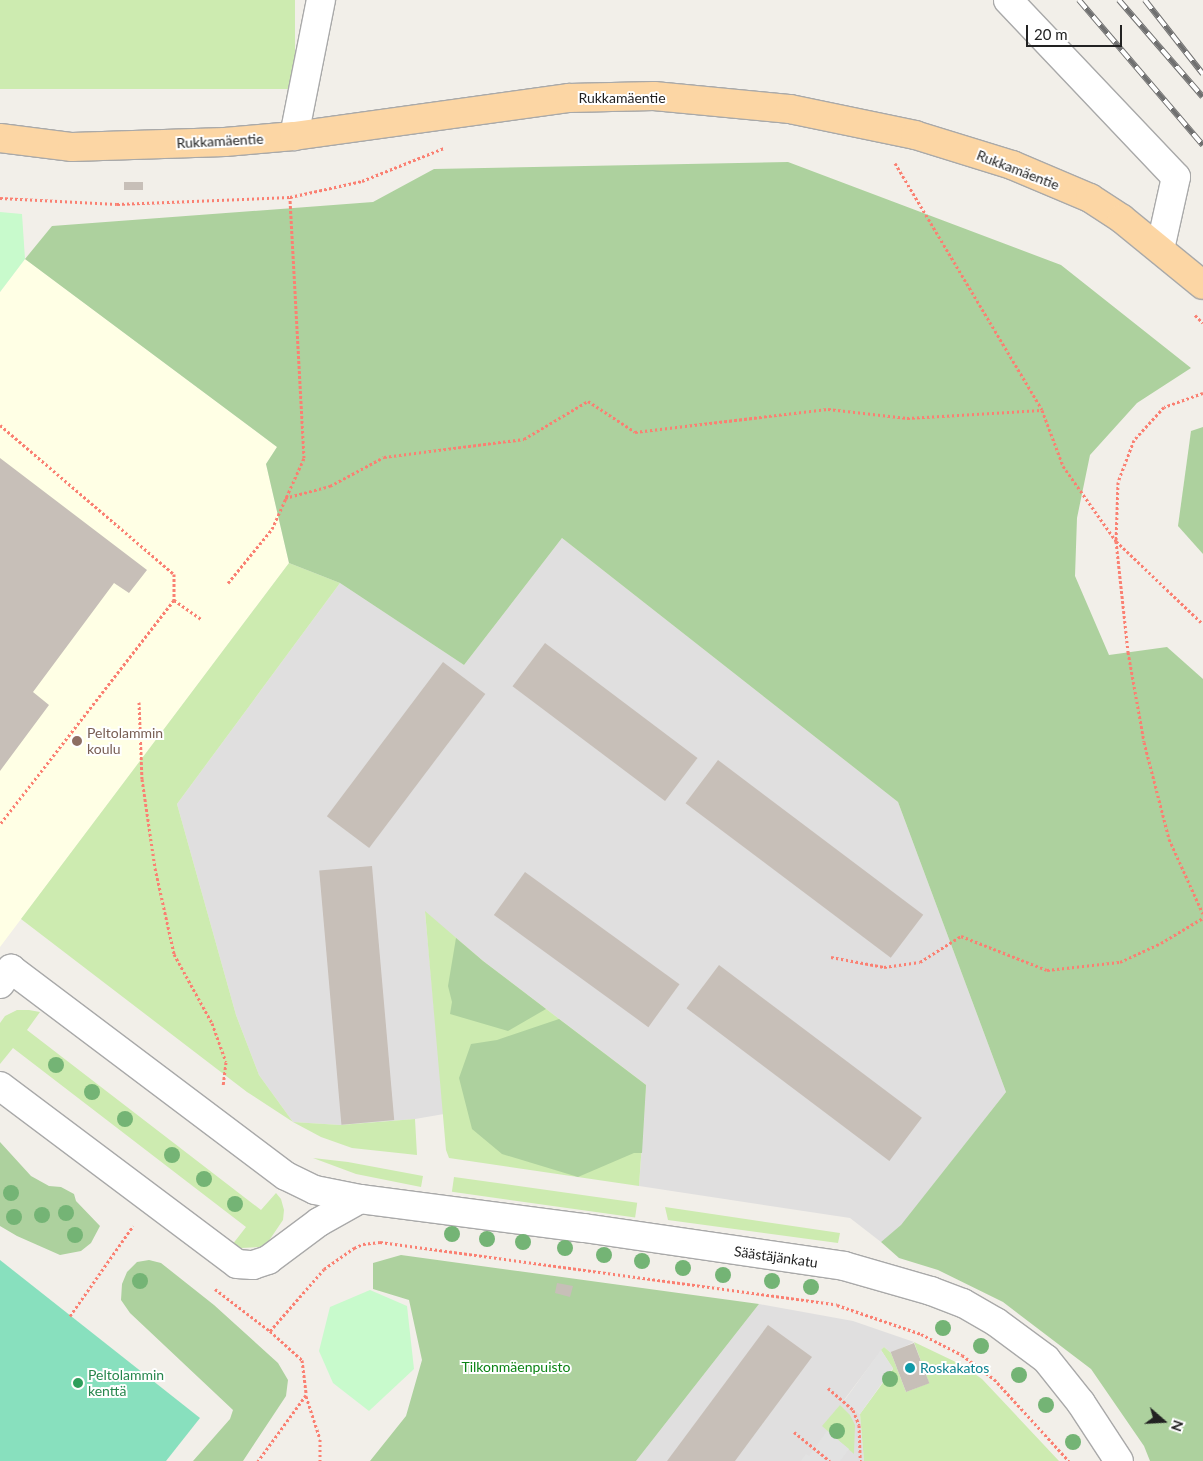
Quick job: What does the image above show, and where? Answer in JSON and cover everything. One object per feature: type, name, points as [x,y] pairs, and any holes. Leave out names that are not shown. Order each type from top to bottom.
[{"type":"main road","name":"Rukkamäentie","points":[[0,138],[72,147],[225,142],[294,136],[569,98],[654,96],[790,109],[915,134],[1012,165],[1090,198],[1122,219],[1203,285]]},
{"type":"street","points":[[294,136],[321,0]]},
{"type":"street","points":[[1008,0],[1176,177],[1160,249]]},
{"type":"street","name":"Säästäjänkatu","points":[[0,984],[11,969],[286,1176],[315,1190],[360,1199],[584,1228],[708,1248],[844,1266],[931,1291],[963,1303],[996,1322],[1046,1359],[1081,1403],[1118,1461]]},
{"type":"street","points":[[0,1086],[237,1264],[253,1265],[268,1260],[319,1222],[360,1199]]},
{"type":"path","points":[[0,198],[118,204],[290,197],[362,181],[447,147]]},
{"type":"path","points":[[904,163],[894,160],[1042,410],[1063,466],[1116,541],[1203,624]]},
{"type":"path","points":[[228,583],[272,529],[304,458],[290,197]]},
{"type":"path","points":[[1190,310],[1203,323]]},
{"type":"path","points":[[1203,393],[1164,408],[1134,440],[1118,482],[1116,541],[1128,652],[1144,742],[1169,839],[1203,914]]},
{"type":"path","points":[[285,498],[330,486],[384,457],[524,439],[588,401],[635,432],[828,409],[907,418],[1042,410]]},
{"type":"path","points":[[0,425],[174,574],[174,600],[0,824]]},
{"type":"path","points":[[174,600],[201,619]]},
{"type":"path","points":[[139,702],[142,779],[155,868],[174,954],[212,1023],[226,1062],[223,1086]]},
{"type":"path","points":[[831,957],[884,967],[920,962],[961,936],[1048,970],[1120,962],[1161,943],[1203,918]]},
{"type":"path","points":[[70,1316],[132,1226]]},
{"type":"path","points":[[320,1461],[320,1439],[306,1395],[302,1360],[270,1331],[312,1281],[334,1261],[363,1244],[380,1242],[394,1242],[846,1308],[921,1334],[962,1355],[994,1379],[1069,1461]]},
{"type":"path","points":[[828,1388],[852,1410],[859,1425],[860,1461]]},
{"type":"path","points":[[258,1461],[306,1395]]},
{"type":"path","points":[[794,1432],[830,1461]]},
{"type":"shaded area","name":"Peltolammin koulu","points":[[25,259],[277,447],[266,464],[289,563],[0,947],[0,292]]},
{"type":"shaded area","points":[[562,538],[898,802],[1006,1092],[901,1226],[881,1242],[850,1218],[639,1186],[646,1085],[483,961],[425,912],[444,1114],[415,1119],[340,1125],[293,1122],[259,1075],[236,1015],[177,804],[340,583],[464,665]]},
{"type":"shaded area","points":[[759,1304],[853,1321],[914,1342],[891,1353],[884,1347],[844,1400],[860,1414],[864,1461],[636,1461]]},
{"type":"shaded area","points":[[881,1350],[893,1368],[860,1414],[844,1401]]},
{"type":"shaded area","points":[[827,1431],[849,1449],[840,1461],[801,1461],[806,1454],[809,1456]]},
{"type":"green space","points":[[0,0],[295,0],[295,89],[0,89]]},
{"type":"green space","points":[[788,162],[1061,265],[1191,368],[1137,403],[1090,455],[1077,518],[1075,576],[1109,655],[1167,647],[1203,679],[1203,1461],[1150,1461],[1144,1446],[1091,1369],[1003,1302],[938,1270],[899,1258],[881,1242],[901,1225],[1006,1092],[898,802],[562,538],[464,665],[340,583],[289,563],[266,464],[277,447],[25,259],[52,226],[373,202],[434,169]]},
{"type":"green space","points":[[0,212],[22,214],[25,259],[0,292]]},
{"type":"green space","points":[[1203,427],[1203,554],[1178,526],[1191,431]]},
{"type":"green space","points":[[289,563],[340,583],[177,804],[236,1015],[259,1075],[293,1122],[247,1092],[21,919]]},
{"type":"green space","points":[[425,911],[483,961],[646,1085],[639,1186],[449,1158],[446,1150]]},
{"type":"green space","points":[[456,938],[546,1009],[508,1031],[450,1014],[452,1002],[448,986]]},
{"type":"green space","points":[[17,1010],[40,1012],[27,1030],[261,1210],[276,1193],[281,1199],[284,1210],[283,1220],[268,1242],[260,1247],[241,1248],[232,1245],[246,1227],[13,1048],[0,1064],[0,1023],[5,1016]]},
{"type":"green space","points":[[559,1019],[646,1085],[642,1153],[634,1153],[578,1177],[502,1154],[472,1129],[459,1078],[471,1044],[497,1040]]},
{"type":"green space","points":[[415,1119],[417,1155],[352,1148],[321,1137],[293,1122],[340,1125]]},
{"type":"green space","points":[[0,1142],[31,1176],[49,1186],[61,1187],[74,1194],[76,1201],[100,1226],[91,1243],[81,1251],[60,1255],[17,1236],[0,1226]]},
{"type":"green space","points":[[313,1158],[348,1162],[423,1176],[421,1187],[356,1174]]},
{"type":"green space","points":[[454,1177],[637,1203],[635,1218],[452,1192]]},
{"type":"green space","points":[[665,1207],[840,1233],[838,1243],[668,1220]]},
{"type":"green space","name":"Tilkonmäenpuisto","points":[[401,1255],[759,1304],[636,1461],[370,1461],[406,1416],[422,1360],[409,1300],[373,1289],[373,1263]]},
{"type":"green space","name":"Peltolammin kenttä","points":[[0,1260],[200,1418],[166,1461],[0,1461]]},
{"type":"green space","points":[[149,1260],[161,1263],[214,1305],[278,1363],[288,1380],[286,1396],[243,1461],[193,1461],[230,1419],[233,1410],[130,1313],[121,1300],[122,1284],[127,1272],[137,1262]]},
{"type":"green space","points":[[370,1290],[407,1306],[414,1369],[369,1411],[333,1383],[319,1351],[330,1307]]},
{"type":"green space","points":[[914,1342],[962,1365],[982,1379],[1059,1461],[864,1461],[860,1414],[893,1369],[881,1350],[884,1347],[891,1353],[906,1392],[929,1383]]},
{"type":"green space","points":[[840,1405],[850,1415],[855,1425],[854,1454],[822,1426]]},
{"type":"building","points":[[124,182],[143,182],[143,190],[124,190]]},
{"type":"building","points":[[0,458],[147,570],[129,593],[114,583],[33,692],[49,705],[0,771]]},
{"type":"building","points":[[545,643],[698,758],[665,801],[513,686]]},
{"type":"building","points":[[443,662],[485,694],[369,848],[327,816]]},
{"type":"building","points":[[718,760],[923,915],[891,958],[686,803]]},
{"type":"building","points":[[372,866],[394,1120],[341,1125],[319,871]]},
{"type":"building","points":[[525,872],[680,984],[648,1027],[494,915]]},
{"type":"building","points":[[719,965],[922,1118],[889,1161],[687,1008]]},
{"type":"building","points":[[557,1283],[573,1286],[570,1297],[555,1293]]},
{"type":"building","points":[[768,1325],[812,1357],[735,1461],[667,1461]]},
{"type":"building","name":"Roskakatos","points":[[914,1343],[929,1383],[906,1392],[891,1352]]},
{"type":"railway","points":[[1079,0],[1203,145]]},
{"type":"railway","points":[[1119,0],[1203,97]]},
{"type":"railway","points":[[1145,0],[1203,74]]},
{"type":"place","name":"Peltolammin koulu","points":[[77,741]]},
{"type":"place","name":"Roskakatos","points":[[910,1368]]},
{"type":"place","name":"Peltolammin kenttä","points":[[78,1383]]}]
